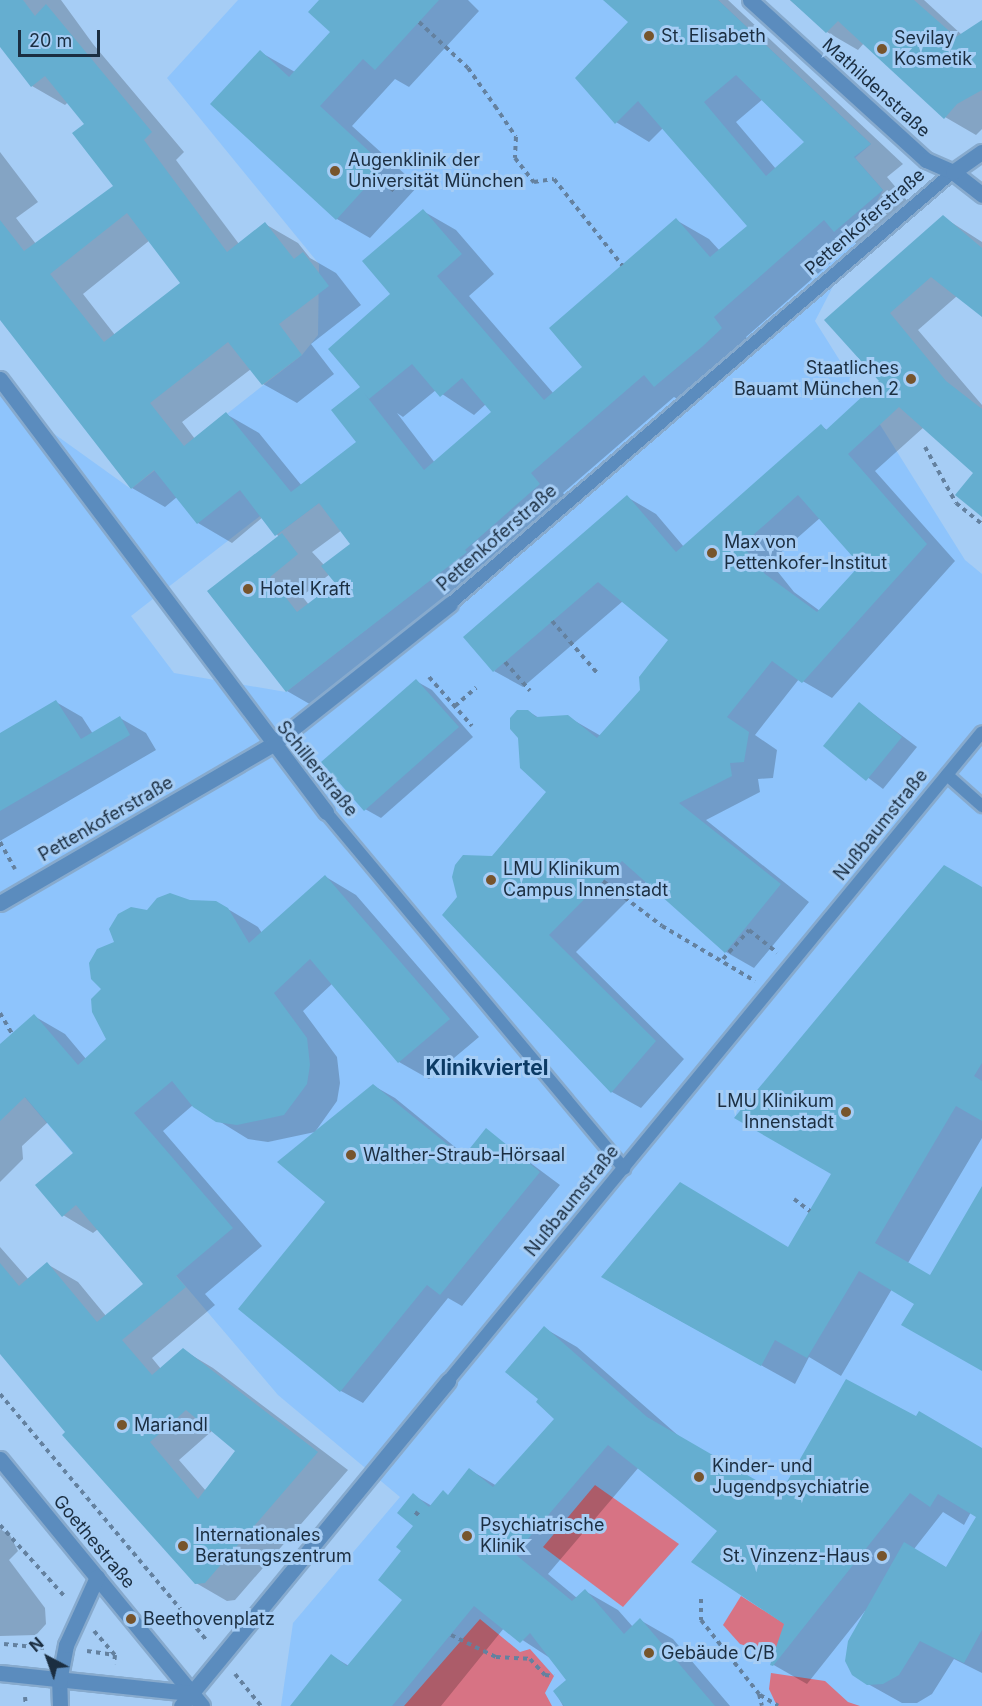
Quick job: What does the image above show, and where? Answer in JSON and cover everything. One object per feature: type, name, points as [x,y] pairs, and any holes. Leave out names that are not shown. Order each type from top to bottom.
[{"type":"street","name":"Mathildenstraße","points":[[750,0],[926,160],[953,172],[982,195]]},
{"type":"street","name":"Pettenkoferstraße","points":[[953,172],[982,152]]},
{"type":"street","name":"Schillerstraße","points":[[0,379],[272,745],[326,812]]},
{"type":"street","name":"Pettenkoferstraße","points":[[0,903],[272,745],[450,604]]},
{"type":"street","name":"Nußbaumstraße","points":[[181,1706],[448,1381]]},
{"type":"street","name":"Goethestraße","points":[[0,1459],[202,1706]]},
{"type":"street","points":[[60,1706],[59,1681],[67,1641],[97,1577]]},
{"type":"street","points":[[0,1673],[190,1693]]},
{"type":"lane","name":"Pettenkoferstraße","points":[[450,604],[953,172]]},
{"type":"lane","name":"Nußbaumstraße","points":[[448,1381],[982,732]]},
{"type":"lane","points":[[947,775],[982,806]]},
{"type":"lane","name":"Schillerstraße","points":[[326,812],[624,1169]]},
{"type":"path","points":[[419,22],[468,68],[516,137],[515,158],[534,182],[554,179],[622,265]]},
{"type":"path","points":[[375,177],[396,192]]},
{"type":"path","points":[[925,447],[956,503],[982,524]]},
{"type":"path","points":[[552,621],[598,674]]},
{"type":"path","points":[[505,662],[531,691]]},
{"type":"path","points":[[429,677],[472,726]]},
{"type":"path","points":[[455,706],[476,688]]},
{"type":"path","points":[[0,842],[26,888]]},
{"type":"path","points":[[603,881],[662,926],[737,968]]},
{"type":"path","points":[[723,959],[749,930],[792,965]]},
{"type":"path","points":[[0,1013],[12,1034]]},
{"type":"path","points":[[794,1199],[810,1211]]},
{"type":"path","points":[[0,1394],[261,1706]]},
{"type":"path","points":[[415,1512],[421,1517]]},
{"type":"path","points":[[0,1525],[64,1596]]},
{"type":"path","points":[[701,1599],[701,1620],[759,1694],[778,1706]]},
{"type":"path","points":[[451,1635],[496,1657],[530,1659],[545,1675],[554,1676]]},
{"type":"path","points":[[759,1694],[762,1706]]},
{"type":"path","points":[[25,1697],[26,1706]]},
{"type":"shaded area","name":"LMU Klinikum Campus Innenstadt","points":[[238,0],[718,0],[871,144],[855,158],[883,190],[815,321],[965,560],[982,574],[982,1706],[281,1706],[293,1623],[400,1497],[278,1395],[0,1068],[0,395],[131,489],[302,355],[318,335],[319,264],[167,78]],"holes":[[[340,487],[466,552],[286,692],[174,673],[131,616],[260,516],[275,536]]]},
{"type":"shaded area","points":[[595,1485],[679,1544],[623,1607],[543,1547]]},
{"type":"shaded area","points":[[741,1596],[785,1624],[775,1655],[740,1644],[723,1625]]},
{"type":"shaded area","points":[[480,1619],[520,1652],[530,1649],[554,1676],[545,1693],[552,1706],[404,1706]]},
{"type":"shaded area","points":[[771,1673],[825,1681],[848,1702],[860,1706],[777,1706],[769,1689]]},
{"type":"building","points":[[0,0],[23,0],[35,16],[46,4],[152,132],[144,140],[227,252],[265,222],[294,259],[303,252],[329,286],[279,324],[302,355],[262,385],[228,342],[150,403],[184,446],[226,412],[291,492],[356,442],[331,410],[360,387],[328,349],[390,294],[362,261],[423,209],[462,254],[437,276],[544,400],[582,367],[549,328],[676,218],[710,257],[747,226],[638,101],[615,124],[575,78],[628,22],[603,0],[718,0],[871,144],[854,157],[883,190],[834,232],[824,220],[714,317],[722,328],[703,346],[654,387],[644,375],[531,473],[540,484],[465,550],[467,552],[286,692],[207,591],[282,533],[298,554],[270,577],[297,612],[335,583],[321,566],[350,544],[319,503],[275,536],[240,490],[197,524],[154,470],[131,489],[0,320],[0,220],[24,251],[113,186],[72,133],[84,124],[45,76],[31,87],[0,47]],"holes":[[[736,75],[804,142],[766,176],[704,102]],[[127,213],[180,283],[104,342],[50,274]],[[412,364],[440,397],[462,378],[491,412],[424,470],[364,393],[369,399]]]},
{"type":"building","points":[[319,0],[439,0],[375,70],[363,59],[320,106],[385,166],[336,220],[210,104],[260,50],[289,77],[330,32],[308,12]]},
{"type":"building","points":[[790,0],[914,0],[956,37],[982,20],[982,90],[957,104],[944,119],[838,21],[826,33]]},
{"type":"building","points":[[943,215],[982,248],[982,317],[931,277],[890,313],[946,381],[982,409],[982,517],[955,495],[973,473],[899,407],[848,454],[927,544],[802,683],[772,661],[727,717],[749,732],[744,762],[730,763],[732,776],[679,803],[781,884],[725,953],[622,861],[549,935],[656,1041],[611,1093],[442,915],[457,897],[452,877],[455,865],[463,855],[492,856],[546,792],[520,768],[518,738],[510,729],[510,718],[517,710],[528,710],[536,717],[568,715],[597,738],[640,690],[639,677],[668,640],[598,582],[493,672],[463,637],[627,495],[676,552],[821,424],[826,430],[879,381],[824,320]],"holes":[[[798,495],[860,565],[817,612],[765,574],[742,545]]]},
{"type":"building","points":[[416,679],[459,727],[364,811],[321,762]]},
{"type":"building","points":[[56,700],[81,739],[120,716],[130,735],[0,811],[0,733]]},
{"type":"building","points":[[859,702],[902,737],[866,781],[823,746]]},
{"type":"building","name":"LMU Klinikum Innenstadt","points":[[944,865],[982,887],[982,1063],[974,1076],[982,1081],[982,1121],[956,1106],[875,1243],[930,1275],[982,1186],[982,1371],[901,1325],[914,1304],[859,1271],[807,1358],[775,1340],[761,1366],[601,1277],[680,1182],[788,1247],[831,1174],[734,1118]]},
{"type":"building","points":[[325,875],[450,1019],[398,1063],[310,959],[274,993],[307,1038],[310,1065],[307,1084],[284,1115],[237,1125],[216,1122],[193,1107],[172,1081],[134,1113],[233,1228],[176,1276],[186,1287],[122,1340],[152,1375],[183,1348],[318,1452],[205,1583],[195,1584],[62,1435],[65,1432],[0,1354],[0,1263],[19,1286],[47,1262],[97,1322],[143,1284],[76,1205],[62,1217],[35,1185],[73,1153],[25,1097],[0,1121],[0,1044],[34,1014],[78,1065],[106,1039],[92,1012],[91,999],[101,989],[91,979],[89,963],[97,949],[114,942],[109,929],[118,914],[131,907],[147,910],[157,898],[170,893],[190,900],[216,901],[228,908],[249,943]],"holes":[[[186,1410],[235,1451],[198,1499],[150,1442]]]},
{"type":"building","points":[[373,1084],[463,1157],[486,1128],[540,1172],[440,1295],[427,1285],[340,1392],[238,1309],[325,1202],[277,1162]]},
{"type":"building","points":[[544,1326],[647,1417],[780,1494],[846,1379],[916,1416],[919,1411],[982,1448],[982,1630],[964,1663],[920,1641],[899,1675],[883,1684],[867,1685],[852,1675],[845,1661],[848,1641],[904,1542],[946,1567],[976,1517],[938,1494],[930,1507],[910,1493],[773,1666],[770,1665],[784,1624],[691,1562],[717,1531],[608,1445],[515,1554],[572,1601],[585,1589],[624,1634],[640,1618],[715,1706],[564,1706],[553,1691],[566,1680],[530,1633],[520,1643],[474,1606],[392,1706],[290,1706],[331,1654],[347,1666],[402,1600],[378,1580],[401,1551],[396,1547],[413,1526],[397,1513],[413,1493],[429,1507],[443,1490],[448,1495],[469,1468],[493,1487],[554,1419],[536,1402],[538,1399],[505,1372]]},
{"type":"place","name":"St. Elisabeth","points":[[649,36]]},
{"type":"place","name":"Sevilay Kosmetik","points":[[882,49]]},
{"type":"place","name":"Augenklinik der Universität München","points":[[335,171]]},
{"type":"place","name":"Staatliches Bauamt München 2","points":[[911,379]]},
{"type":"place","name":"Max von Pettenkofer-Institut","points":[[712,553]]},
{"type":"place","name":"Hotel Kraft","points":[[248,589]]},
{"type":"place","name":"LMU Klinikum Campus Innenstadt","points":[[491,880]]},
{"type":"place","name":"LMU Klinikum Innenstadt","points":[[846,1112]]},
{"type":"place","name":"Walther-Straub-Hörsaal","points":[[351,1155]]},
{"type":"place","name":"Mariandl","points":[[122,1425]]},
{"type":"place","name":"Kinder- und Jugendpsychiatrie","points":[[699,1477]]},
{"type":"place","name":"Psychiatrische Klinik","points":[[467,1536]]},
{"type":"place","name":"Internationales Beratungszentrum","points":[[183,1546]]},
{"type":"place","name":"St. Vinzenz-Haus","points":[[882,1556]]},
{"type":"place","name":"Beethovenplatz","points":[[131,1619]]},
{"type":"place","name":"Gebäude C/B","points":[[649,1653]]},
{"type":"district","name":"Klinikviertel","points":[[487,1068]]}]
